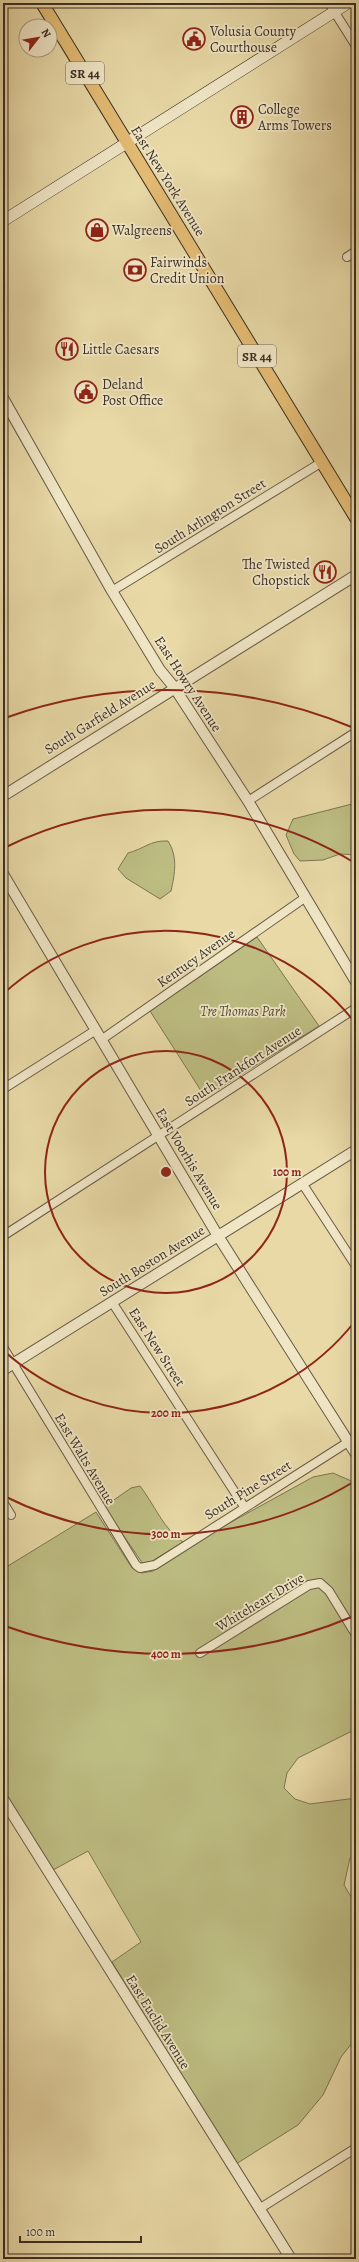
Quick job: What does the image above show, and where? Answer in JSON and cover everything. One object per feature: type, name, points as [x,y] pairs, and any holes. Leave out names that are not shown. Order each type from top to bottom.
[{"type":"main road","name":"East New York Avenue","points":[[42,3],[356,518]]},
{"type":"main road","points":[[3,221],[127,143],[332,7],[348,3]]},
{"type":"street","points":[[332,7],[356,46]]},
{"type":"street","points":[[347,257],[356,251]]},
{"type":"street","name":"East Howry Avenue","points":[[3,398],[112,591],[160,670],[174,687],[248,801],[356,982]]},
{"type":"street","name":"South Arlington Street","points":[[112,591],[322,462]]},
{"type":"street","name":"South Garfield Avenue","points":[[3,796],[174,687],[356,574]]},
{"type":"street","points":[[248,801],[356,732]]},
{"type":"street","name":"East Voorhis Avenue","points":[[3,874],[218,1236],[352,1440],[356,1454]]},
{"type":"street","name":"Kentucy Avenue","points":[[102,1040],[306,897]]},
{"type":"street","name":"South Frankfort Avenue","points":[[3,1236],[356,1008]]},
{"type":"street","points":[[3,1088],[96,1030]]},
{"type":"street","name":"South Boston Avenue","points":[[3,1370],[356,1150]]},
{"type":"street","points":[[302,1183],[356,1266]]},
{"type":"street","name":"East New Street","points":[[112,1302],[245,1508]]},
{"type":"street","name":"East Walts Avenue","points":[[3,1348],[136,1565],[144,1569],[155,1565]]},
{"type":"street","name":"South Pine Street","points":[[155,1565],[352,1440]]},
{"type":"street","points":[[3,1502],[11,1515]]},
{"type":"street","name":"Whiteheart Drive","points":[[200,1654],[309,1585],[320,1583],[329,1591],[356,1635]]},
{"type":"street","name":"East Euclid Avenue","points":[[3,1799],[290,2259]]},
{"type":"street","points":[[259,2209],[356,2148]]},
{"type":"green space","points":[[356,803],[356,855],[340,854],[323,860],[300,861],[294,854],[286,835],[293,819]]},
{"type":"green space","points":[[168,841],[173,853],[175,865],[174,878],[171,891],[160,899],[126,878],[118,869],[128,853],[152,843]]},
{"type":"green space","name":"Tre Thomas Park","points":[[257,937],[319,1026],[205,1097],[150,1011]]},
{"type":"green space","points":[[333,1473],[356,1483],[356,1729],[298,1758],[287,1773],[284,1788],[295,1799],[310,1804],[356,1798],[356,1854],[350,1858],[344,1885],[356,1905],[356,2038],[341,2057],[323,2095],[298,2125],[236,2164],[112,1962],[141,1942],[88,1851],[53,1870],[3,1790],[3,1569],[96,1512],[132,1568],[142,1573],[153,1571],[215,1531],[313,1477]]},
{"type":"green space","points":[[140,1486],[170,1531],[183,1542],[149,1563],[143,1564],[104,1507],[131,1488]]},
{"type":"place","name":"Volusia County Courthouse","points":[[194,39]]},
{"type":"place","name":"College Arms Towers","points":[[242,117]]},
{"type":"place","name":"Walgreens","points":[[97,230]]},
{"type":"place","name":"Fairwinds Credit Union","points":[[135,270]]},
{"type":"place","name":"Little Caesars","points":[[67,349]]},
{"type":"place","name":"Deland Post Office","points":[[86,392]]},
{"type":"place","name":"The Twisted Chopstick","points":[[325,572]]}]
